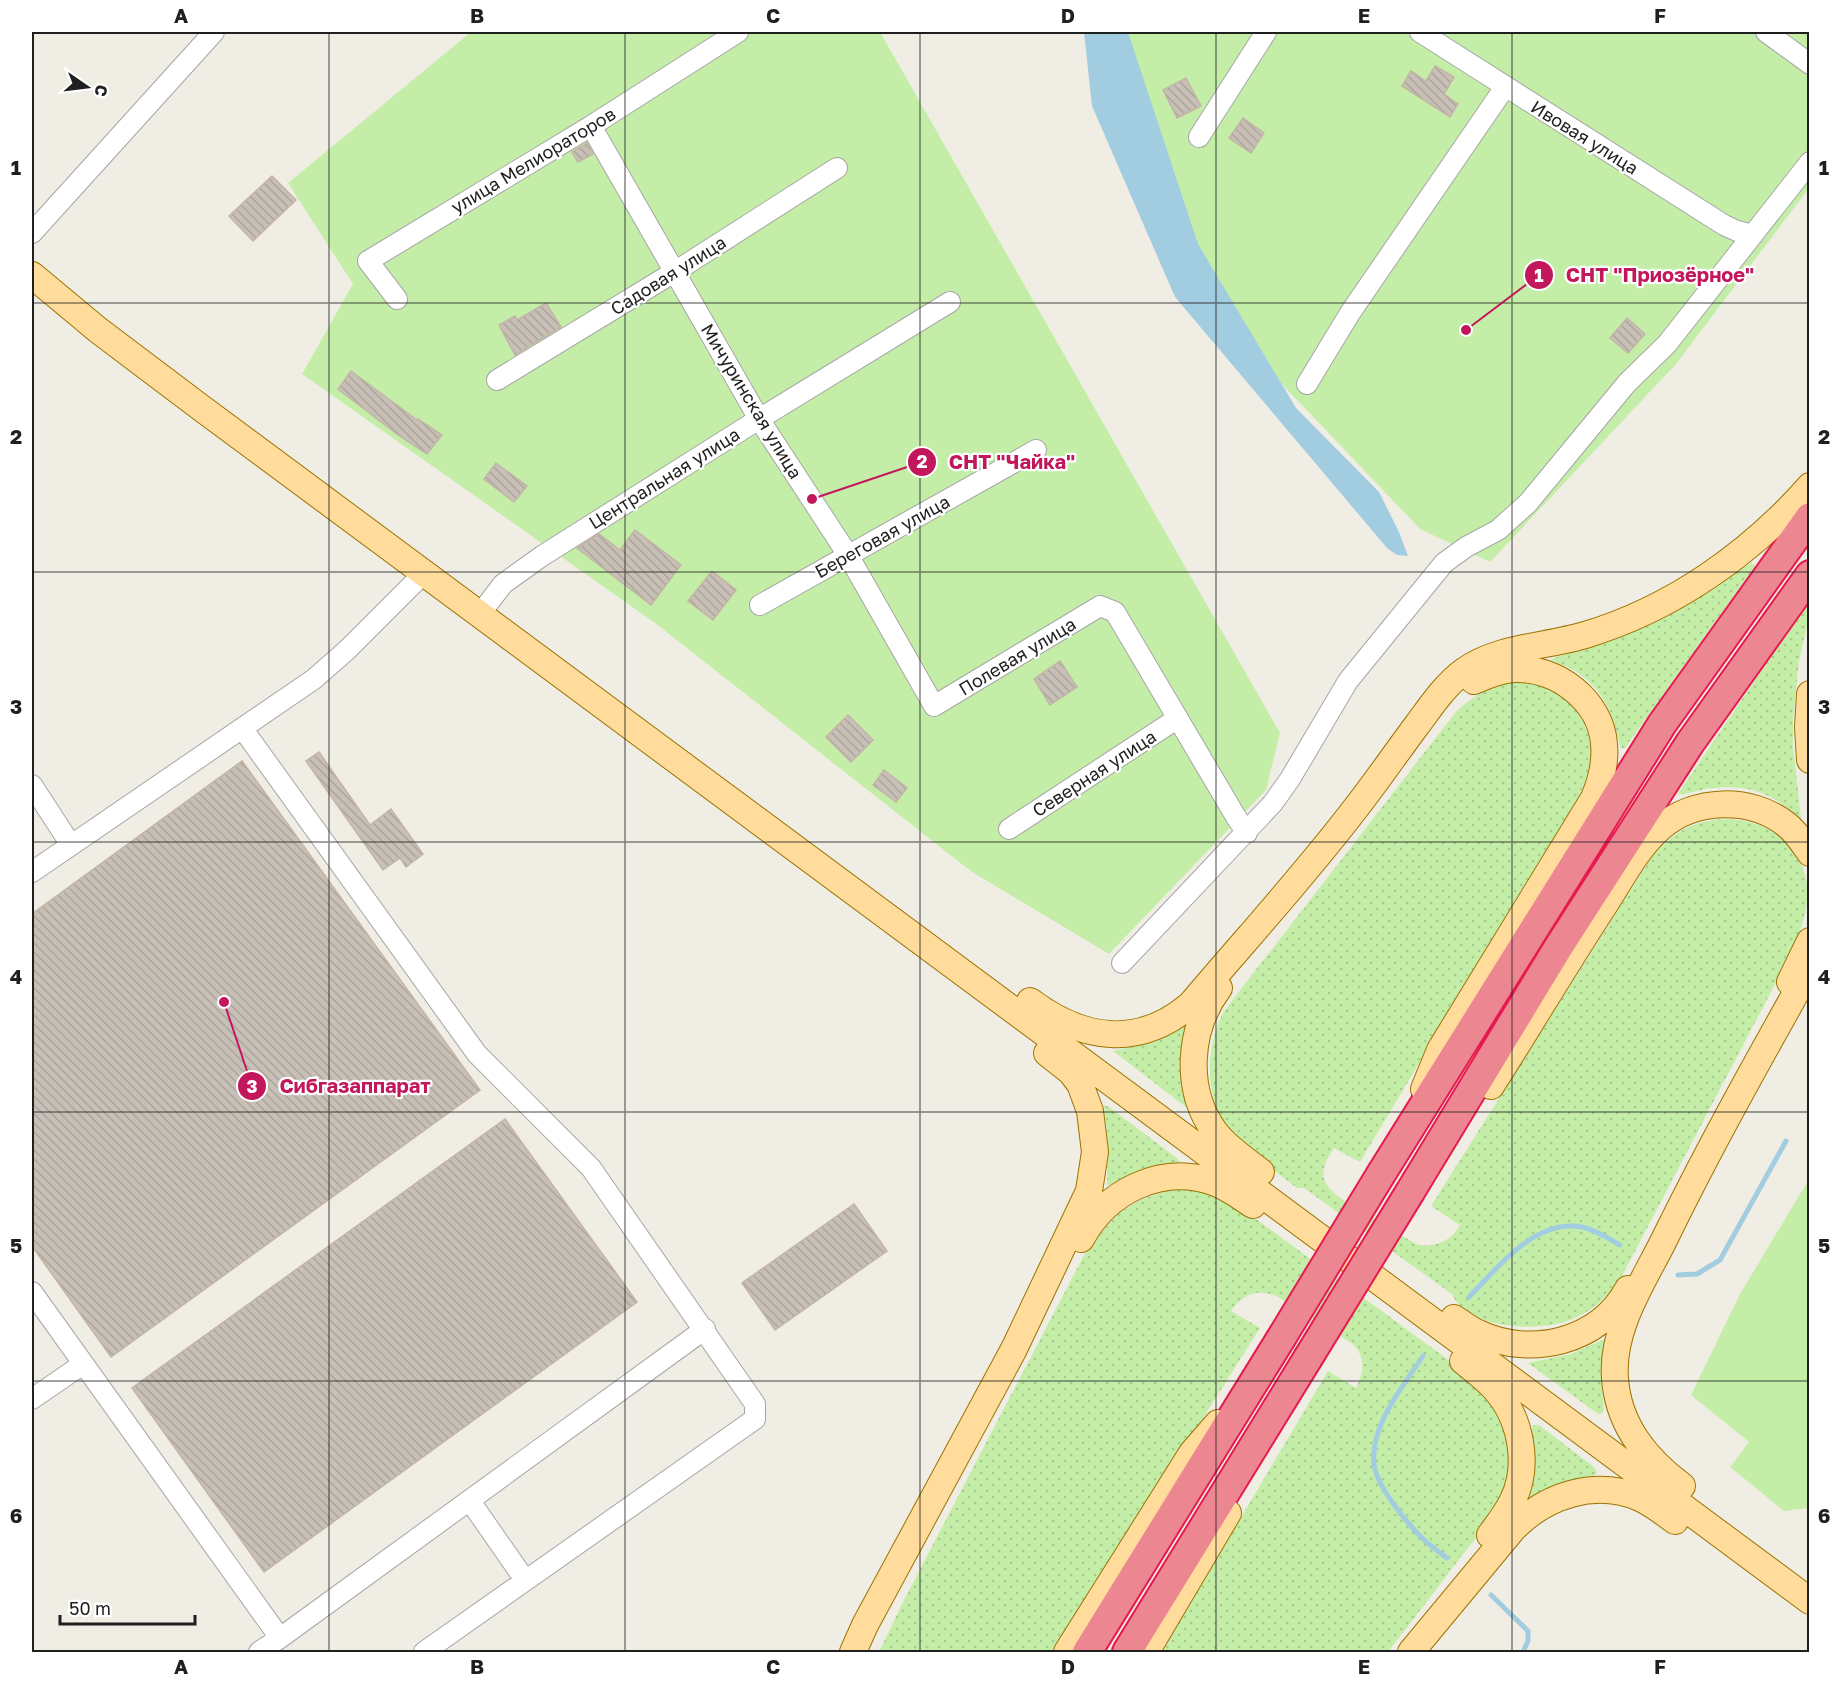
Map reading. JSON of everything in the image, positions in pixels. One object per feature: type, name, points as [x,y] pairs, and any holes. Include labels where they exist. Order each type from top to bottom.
[{"type":"highway","points":[[1087,1653],[1406,1133],[1662,724],[1809,517]]},
{"type":"highway","points":[[1127,1653],[1435,1153],[1558,948],[1690,743],[1809,575]]},
{"type":"main road","points":[[32,275],[117,344],[1809,1601]]},
{"type":"main road","points":[[618,716],[710,764],[1052,1017],[1093,1032],[1107,1034],[1134,1032],[1161,1024],[1191,1004],[1298,880],[1354,810],[1437,698],[1463,672],[1490,657],[1562,641],[1605,628],[1673,597],[1712,573],[1760,537],[1809,486]]},
{"type":"main road","points":[[1354,810],[1399,762],[1453,698],[1463,688],[1485,676],[1515,669],[1534,670],[1549,675],[1576,691],[1586,701],[1600,727],[1604,743],[1604,768],[1594,798],[1440,1050],[1406,1133]]},
{"type":"main road","points":[[1809,694],[1809,760]]},
{"type":"main road","points":[[618,716],[698,794],[1058,1060],[1080,1084],[1090,1111],[1095,1152],[1089,1191],[1014,1349],[865,1625],[853,1653]]},
{"type":"main road","points":[[1435,1153],[1491,1085],[1638,854],[1661,827],[1674,817],[1689,810],[1724,804],[1743,806],[1759,809],[1788,826],[1809,853]]},
{"type":"main road","points":[[1298,880],[1264,930],[1214,995],[1198,1030],[1194,1052],[1194,1076],[1200,1104],[1215,1132],[1231,1148],[1280,1187],[1317,1234]]},
{"type":"main road","points":[[1745,1083],[1770,1022],[1809,941]]},
{"type":"main road","points":[[1809,968],[1694,1179],[1621,1331],[1617,1344],[1614,1376],[1622,1416],[1641,1448],[1674,1480],[1809,1582]]},
{"type":"main road","points":[[1014,1349],[1044,1305],[1095,1217],[1114,1198],[1138,1185],[1170,1177],[1194,1178],[1214,1183],[1231,1191],[1262,1212],[1317,1234]]},
{"type":"main road","points":[[1392,1289],[1438,1307],[1476,1332],[1506,1342],[1549,1343],[1578,1335],[1604,1319],[1619,1304],[1657,1235],[1694,1179]]},
{"type":"main road","points":[[1392,1289],[1423,1330],[1465,1362],[1495,1389],[1511,1415],[1519,1438],[1522,1457],[1519,1483],[1514,1498],[1460,1577],[1433,1624]]},
{"type":"main road","points":[[1067,1653],[1192,1453],[1254,1382]]},
{"type":"main road","points":[[1146,1653],[1246,1483],[1282,1399]]},
{"type":"main road","points":[[865,1653],[926,1528],[945,1480]]},
{"type":"main road","points":[[1411,1653],[1513,1529],[1532,1512],[1568,1494],[1600,1490],[1629,1494],[1656,1507],[1809,1620]]},
{"type":"street","points":[[32,233],[214,32]]},
{"type":"street","name":"улица Мелиораторов","points":[[397,299],[368,261],[591,126],[738,32]]},
{"type":"street","points":[[1198,137],[1266,32]]},
{"type":"street","name":"Ивовая улица","points":[[1420,32],[1724,225],[1754,235]]},
{"type":"street","points":[[1766,32],[1809,64]]},
{"type":"street","points":[[1306,384],[1350,314],[1505,87]]},
{"type":"street","name":"Мичуринская улица","points":[[591,126],[759,418],[848,555],[934,706]]},
{"type":"street","points":[[1122,963],[1273,803],[1290,779],[1348,681],[1444,563],[1466,547],[1498,530],[1528,503],[1627,383],[1667,344],[1809,162]]},
{"type":"street","name":"Садовая улица","points":[[497,380],[676,272],[837,168]]},
{"type":"street","name":"Центральная улица","points":[[480,614],[503,584],[551,549],[759,418],[950,302]]},
{"type":"street","name":"Береговая улица","points":[[760,605],[1036,450]]},
{"type":"street","points":[[32,872],[314,679],[347,650],[425,572]]},
{"type":"street","name":"Полевая улица","points":[[934,706],[1100,606],[1115,612],[1178,718]]},
{"type":"street","points":[[1178,718],[1247,833]]},
{"type":"street","name":"Северная улица","points":[[1009,829],[1178,718]]},
{"type":"street","points":[[242,728],[477,1054],[591,1168],[755,1404],[755,1419],[424,1653]]},
{"type":"street","points":[[32,785],[71,844]]},
{"type":"street","points":[[32,1293],[280,1638]]},
{"type":"street","points":[[259,1653],[705,1329]]},
{"type":"street","points":[[32,1399],[83,1364]]},
{"type":"street","points":[[470,1501],[525,1580]]},
{"type":"green space","points":[[471,32],[880,32],[1280,733],[1266,790],[1109,954],[972,872],[655,623],[302,374],[353,284],[288,183]]},
{"type":"green space","points":[[1105,32],[1809,32],[1809,188],[1676,364],[1490,562],[1420,529],[1198,296]]},
{"type":"green space","points":[[1751,563],[1755,565],[1752,570],[1625,748],[1621,749],[1607,705],[1594,687],[1575,671],[1550,659],[1623,635],[1685,605]]},
{"type":"green space","points":[[1809,601],[1809,617],[1799,661],[1793,719],[1793,746],[1801,818],[1768,796],[1746,789],[1720,787],[1677,795]]},
{"type":"green space","points":[[1521,681],[1550,690],[1562,698],[1582,719],[1591,747],[1586,779],[1580,794],[1360,1162],[1334,1148],[1329,1156],[1324,1169],[1325,1181],[1340,1198],[1416,1244],[1435,1244],[1447,1239],[1457,1231],[1460,1225],[1431,1206],[1653,855],[1682,831],[1693,825],[1727,819],[1744,821],[1775,833],[1788,844],[1798,858],[1807,884],[1807,904],[1793,950],[1623,1274],[1606,1296],[1576,1318],[1554,1324],[1521,1327],[1487,1321],[1472,1315],[1460,1306],[1452,1294],[1304,1188],[1297,1188],[1250,1151],[1225,1124],[1217,1109],[1212,1093],[1210,1059],[1217,1026],[1224,1011],[1455,713],[1485,691]]},
{"type":"green space","points":[[1187,1025],[1189,1107],[1113,1051],[1158,1041]]},
{"type":"green space","points":[[1104,1105],[1179,1162],[1146,1168],[1107,1186],[1108,1141]]},
{"type":"green space","points":[[1809,1179],[1809,1508],[1784,1511],[1730,1467],[1749,1442],[1691,1395],[1740,1294]]},
{"type":"green space","points":[[1185,1188],[1212,1193],[1237,1205],[1458,1367],[1473,1381],[1497,1413],[1510,1449],[1511,1468],[1508,1487],[1495,1514],[1388,1652],[1161,1652],[1328,1371],[1356,1388],[1361,1376],[1362,1360],[1353,1344],[1278,1297],[1264,1293],[1252,1294],[1241,1300],[1231,1311],[1260,1328],[1055,1652],[879,1652],[1082,1259],[1102,1231],[1124,1210],[1150,1196]]},
{"type":"green space","points":[[1602,1340],[1605,1341],[1601,1377],[1604,1410],[1602,1413],[1598,1414],[1528,1363],[1571,1354]]},
{"type":"green space","points":[[1533,1425],[1539,1425],[1594,1467],[1597,1472],[1595,1475],[1551,1486],[1529,1500],[1527,1498],[1534,1466]]},
{"type":"water","points":[[1084,32],[1128,32],[1198,244],[1296,408],[1379,492],[1408,556],[1397,555],[1387,548],[1175,297],[1092,106]]},
{"type":"building","points":[[1435,66],[1454,77],[1444,94],[1458,104],[1450,117],[1402,86],[1411,71],[1426,81]]},
{"type":"building","points":[[1186,78],[1201,106],[1177,118],[1163,90]]},
{"type":"building","points":[[1243,118],[1264,133],[1251,153],[1229,138]]},
{"type":"building","points":[[587,143],[593,154],[578,162],[572,152]]},
{"type":"building","points":[[272,176],[296,200],[253,241],[229,216]]},
{"type":"building","points":[[546,303],[561,327],[515,355],[499,325],[515,316],[517,320]]},
{"type":"building","points":[[1627,318],[1645,334],[1628,353],[1610,338]]},
{"type":"building","points":[[351,371],[417,420],[442,435],[427,454],[338,389]]},
{"type":"building","points":[[496,463],[527,486],[514,502],[484,479]]},
{"type":"building","points":[[635,530],[681,565],[651,605],[577,548],[599,534],[620,550]]},
{"type":"building","points":[[712,571],[736,590],[713,620],[688,601]]},
{"type":"building","points":[[1060,661],[1077,687],[1050,705],[1034,679]]},
{"type":"building","points":[[848,715],[873,740],[851,762],[826,737]]},
{"type":"building","points":[[319,752],[370,825],[391,809],[423,854],[406,867],[400,858],[383,870],[306,761]]},
{"type":"building","points":[[242,761],[480,1090],[111,1357],[32,1246],[32,914]]},
{"type":"building","points":[[884,770],[907,788],[896,802],[873,785]]},
{"type":"building","points":[[505,1119],[637,1302],[264,1572],[132,1388]]},
{"type":"building","points":[[854,1204],[887,1251],[775,1330],[742,1283]]},
{"type":"waterway","points":[[1678,1275],[1697,1274],[1720,1260],[1786,1141]]},
{"type":"waterway","points":[[1469,1297],[1519,1247],[1549,1230],[1565,1226],[1582,1227],[1597,1232],[1620,1245]]},
{"type":"waterway","points":[[1423,1356],[1382,1421],[1374,1449],[1374,1464],[1380,1482],[1398,1511],[1421,1537],[1447,1558]]},
{"type":"waterway","points":[[1491,1595],[1528,1631],[1528,1641],[1523,1652]]},
{"type":"place","name":"СНТ \"Приозёрное\"","points":[[1466,330]]},
{"type":"place","name":"СНТ \"Чайка\"","points":[[812,499]]},
{"type":"place","name":"Сибгазаппарат","points":[[224,1002]]}]
